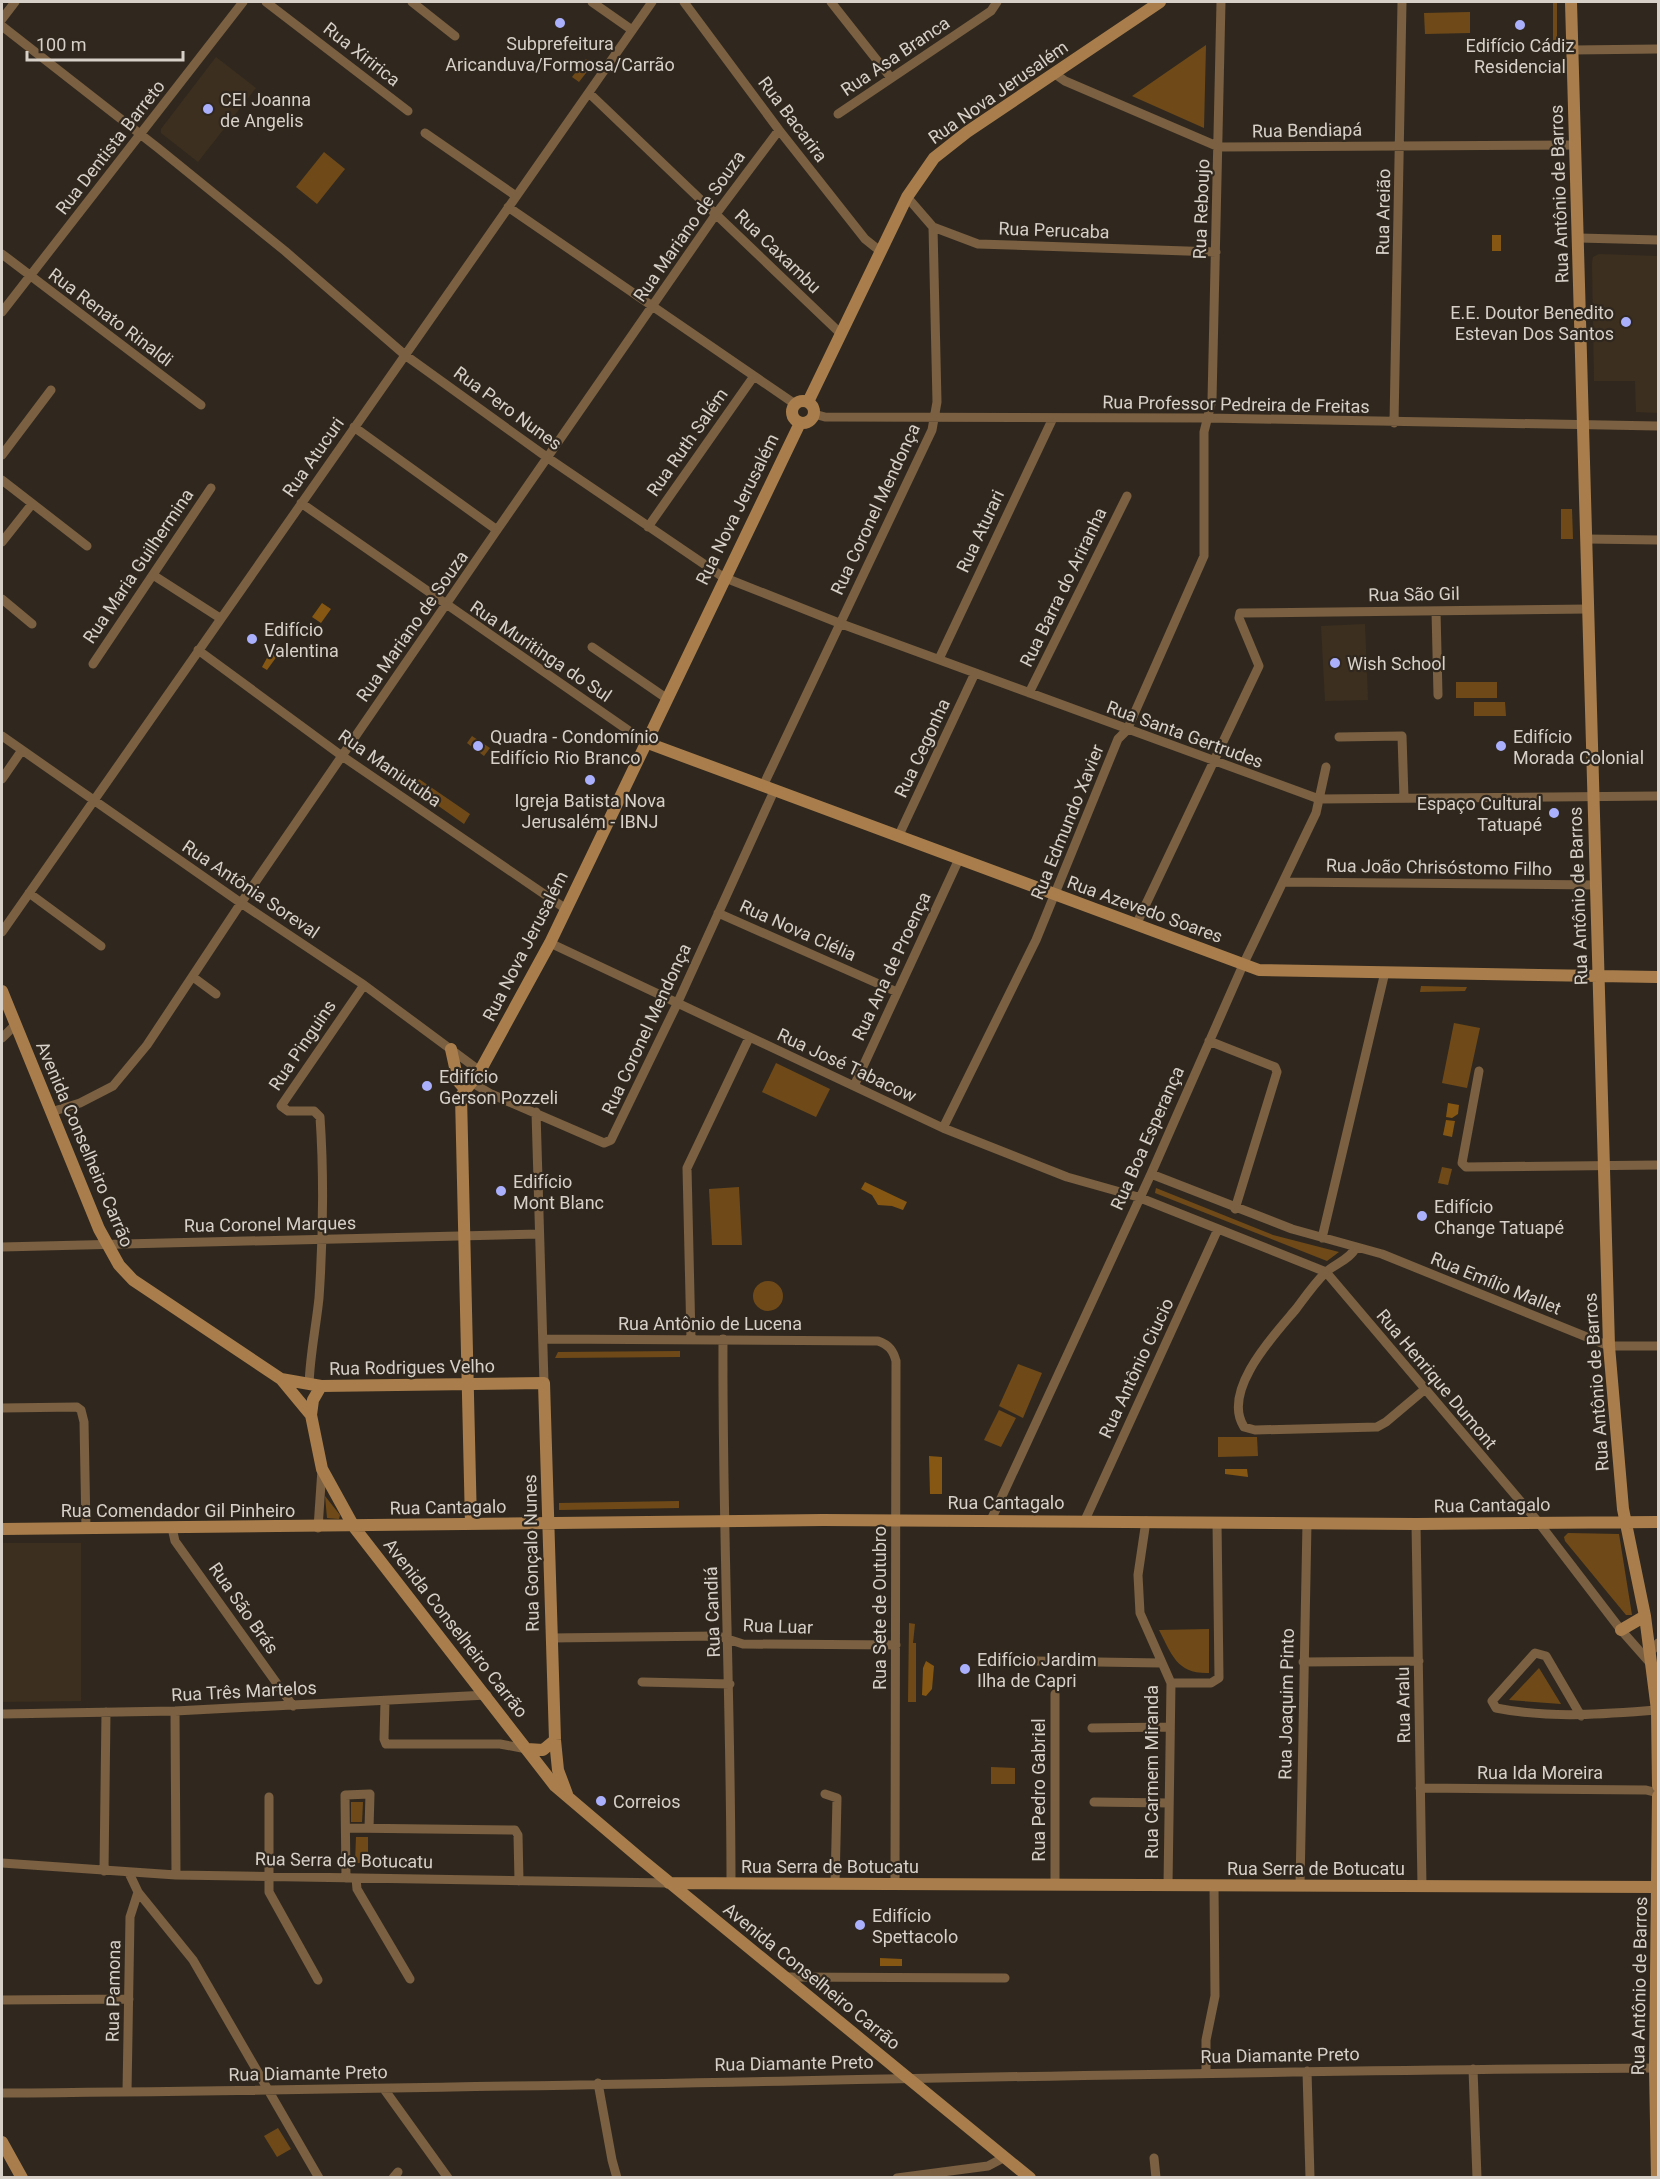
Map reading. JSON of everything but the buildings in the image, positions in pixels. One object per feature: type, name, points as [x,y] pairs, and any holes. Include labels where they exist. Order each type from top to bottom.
[{"type":"street","points":[[2,19],[15,2]]},
{"type":"street","name":"Rua Dentista Barreto","points":[[2,312],[243,2]]},
{"type":"street","name":"Rua Xiririca","points":[[266,2],[408,111]]},
{"type":"street","points":[[412,2],[455,36]]},
{"type":"street","points":[[592,2],[632,30]]},
{"type":"street","name":"Rua Atucuri","points":[[2,932],[652,2]]},
{"type":"street","name":"Rua Bacarira","points":[[684,2],[865,239],[880,251]]},
{"type":"street","points":[[831,2],[891,78]]},
{"type":"street","name":"Rua Asa Branca","points":[[838,114],[991,11],[997,2]]},
{"type":"street","name":"Rua Nova Jerusalém","points":[[811,408],[840,333],[880,251],[907,197],[934,158],[951,143],[1160,2]]},
{"type":"street","name":"Rua Reboujo","points":[[1208,418],[1212,400],[1221,2]]},
{"type":"street","name":"Rua Areião","points":[[1394,423],[1402,2]]},
{"type":"street","name":"Rua Antônio de Barros","points":[[1571,2],[1609,1346],[1623,1509],[1628,1522],[1653,1653],[1658,1710],[1659,1786]]},
{"type":"street","name":"Rua Pero Nunes","points":[[2,26],[141,134],[285,251],[405,355],[548,458],[723,577]]},
{"type":"street","points":[[1573,50],[1659,49]]},
{"type":"street","name":"Rua Bendiapá","points":[[1055,74],[1065,81],[1219,147],[1576,145]]},
{"type":"street","name":"Rua Caxambu","points":[[589,93],[840,333]]},
{"type":"street","name":"Rua Mariano de Souza","points":[[51,1112],[80,1103],[113,1086],[147,1045],[241,903],[497,530],[716,214],[780,130]]},
{"type":"street","points":[[425,133],[516,196]]},
{"type":"street","name":"Rua Perucaba","points":[[907,197],[933,227],[978,244],[1216,252]]},
{"type":"street","points":[[508,207],[795,404]]},
{"type":"street","name":"Rua Coronel Mendonça","points":[[468,1085],[608,1143],[677,1004],[718,914],[768,788],[838,623],[929,438],[937,402],[933,227]]},
{"type":"street","points":[[1579,238],[1659,240]]},
{"type":"street","name":"Rua Renato Rinaldi","points":[[2,254],[201,405]]},
{"type":"street","name":"Rua Ruth Salém","points":[[648,527],[754,376]]},
{"type":"street","points":[[2,455],[51,390]]},
{"type":"street","points":[[803,401],[811,408],[808,421],[800,423],[792,415],[795,404],[803,401]]},
{"type":"street","name":"Rua Professor Pedreira de Freitas","points":[[811,408],[825,417],[1208,418],[1659,426]]},
{"type":"street","name":"Rua Aturari","points":[[939,659],[1053,418]]},
{"type":"street","name":"Rua Edmundo Xavier","points":[[943,1128],[1056,895],[1118,739],[1127,730],[1204,556],[1204,432],[1208,418]]},
{"type":"street","name":"Rua Nova Jerusalém","points":[[468,1085],[480,1071],[550,943],[723,577],[800,423]]},
{"type":"street","points":[[354,427],[497,530]]},
{"type":"street","points":[[2,480],[87,546]]},
{"type":"street","name":"Rua Maria Guilhermina","points":[[93,664],[210,488]]},
{"type":"street","name":"Rua Barra do Ariranha","points":[[1029,693],[1127,496]]},
{"type":"street","name":"Rua Muritinga do Sul","points":[[301,503],[446,606],[645,742]]},
{"type":"street","points":[[2,542],[32,504]]},
{"type":"street","points":[[1587,539],[1659,540]]},
{"type":"street","points":[[153,575],[220,618]]},
{"type":"street","name":"Rua Santa Gertrudes","points":[[723,577],[838,623],[1319,799],[1659,796]]},
{"type":"street","points":[[2,599],[32,624]]},
{"type":"street","name":"Rua São Gil","points":[[1214,762],[1259,666],[1239,618],[1240,613],[1588,609]]},
{"type":"street","points":[[1436,611],[1438,695]]},
{"type":"street","points":[[592,647],[666,698]]},
{"type":"street","name":"Rua Maniutuba","points":[[198,650],[342,756],[566,909]]},
{"type":"street","name":"Rua Cegonha","points":[[898,837],[975,673]]},
{"type":"street","name":"Rua Antônia Soreval","points":[[2,736],[241,903],[364,985],[480,1071]]},
{"type":"street","points":[[1339,737],[1402,736],[1404,798]]},
{"type":"street","name":"Rua Azevedo Soares","points":[[645,742],[1259,970],[1659,977]]},
{"type":"street","points":[[2,779],[22,750]]},
{"type":"street","points":[[1136,925],[1214,762]]},
{"type":"street","name":"Rua Boa Esperança","points":[[991,1520],[1150,1174],[1243,964],[1316,813],[1326,767]]},
{"type":"street","name":"Rua Ana de Proença","points":[[854,1086],[959,859]]},
{"type":"street","name":"Rua João Chrisóstomo Filho","points":[[1283,882],[1595,885]]},
{"type":"street","points":[[29,893],[101,946]]},
{"type":"street","name":"Rua Nova Clélia","points":[[718,914],[897,992]]},
{"type":"street","name":"Rua José Tabacow","points":[[550,943],[943,1128],[1067,1177],[1138,1197]]},
{"type":"street","points":[[1150,1174],[1235,1209],[1322,1238],[1385,972]]},
{"type":"street","points":[[193,977],[216,994]]},
{"type":"street","name":"Rua Pinguins","points":[[321,1240],[320,1117],[314,1111],[288,1111],[281,1106],[364,985]]},
{"type":"street","name":"Avenida Conselheiro Carrão","points":[[2,991],[106,1245],[119,1265],[133,1280],[281,1379],[311,1415],[322,1468],[318,1528]]},
{"type":"street","points":[[2,1038],[15,1025]]},
{"type":"street","points":[[691,1340],[687,1168],[750,1038]]},
{"type":"street","points":[[1209,1041],[1275,1068],[1277,1072],[1235,1209]]},
{"type":"street","points":[[451,1049],[458,1081],[468,1085],[461,1095],[470,1383],[471,1524]]},
{"type":"street","points":[[1479,1071],[1462,1163],[1472,1167],[1659,1165]]},
{"type":"street","name":"Rua Gonçalo Nunes","points":[[536,1112],[544,1366],[540,1383],[549,1523],[555,1740]]},
{"type":"street","name":"Rua Henrique Dumont","points":[[1138,1197],[1326,1272],[1539,1523],[1621,1629],[1653,1653]]},
{"type":"street","name":"Rua Antônio Ciucio","points":[[1084,1520],[1218,1229]]},
{"type":"street","name":"Rua Coronel Marques","points":[[2,1247],[540,1234]]},
{"type":"street","name":"Rua Emílio Mallet","points":[[1322,1238],[1382,1254],[1609,1346],[1659,1346]]},
{"type":"street","points":[[311,1415],[315,1386],[310,1353],[319,1299],[321,1240]]},
{"type":"street","points":[[1356,1247],[1354,1252],[1326,1272],[1253,1365],[1238,1406],[1238,1418],[1244,1427],[1255,1430],[1377,1426],[1386,1422],[1424,1390]]},
{"type":"street","name":"Rua Antônio de Lucena","points":[[543,1339],[878,1341]]},
{"type":"street","name":"Rua Candiá","points":[[723,1340],[722,1483],[730,1684],[730,1884]]},
{"type":"street","name":"Rua Sete de Outubro","points":[[878,1341],[887,1344],[896,1361],[895,1884]]},
{"type":"street","name":"Rua Rodrigues Velho","points":[[281,1379],[315,1386],[540,1383]]},
{"type":"street","points":[[2,1408],[76,1407],[81,1410],[84,1422],[86,1528]]},
{"type":"street","name":"Avenida Conselheiro Carrão","points":[[322,1468],[354,1527],[487,1695],[540,1768],[571,1802],[1030,2178]]},
{"type":"street","name":"Rua Cantagalo","points":[[354,1527],[896,1520],[1416,1524],[1659,1522]]},
{"type":"street","name":"Rua Carmem Miranda","points":[[1146,1521],[1137,1597],[1140,1613],[1171,1683],[1168,1885]]},
{"type":"street","points":[[1171,1683],[1211,1683],[1219,1678],[1217,1522]]},
{"type":"street","name":"Rua Joaquim Pinto","points":[[1300,1886],[1307,1523]]},
{"type":"street","name":"Rua Aralu","points":[[1416,1524],[1422,1886]]},
{"type":"street","name":"Rua Comendador Gil Pinheiro","points":[[2,1529],[354,1527]]},
{"type":"street","name":"Rua São Brás","points":[[172,1528],[175,1541],[292,1706]]},
{"type":"street","points":[[1621,1629],[1645,1616]]},
{"type":"street","name":"Rua Luar","points":[[551,1638],[718,1636],[743,1644],[896,1645]]},
{"type":"street","points":[[1581,1716],[1546,1656],[1539,1652],[1535,1653],[1492,1701],[1493,1706],[1508,1710],[1581,1716],[1658,1710]]},
{"type":"street","points":[[1034,1661],[1161,1663]]},
{"type":"street","points":[[1303,1662],[1419,1661]]},
{"type":"street","points":[[642,1682],[730,1684]]},
{"type":"street","name":"Rua Pedro Gabriel","points":[[1055,1694],[1055,1885]]},
{"type":"street","name":"Rua Três Martelos","points":[[2,1714],[175,1711],[487,1695]]},
{"type":"street","points":[[385,1701],[384,1739],[386,1744],[500,1744],[543,1750],[555,1740]]},
{"type":"street","points":[[175,1711],[176,1875]]},
{"type":"street","points":[[104,1871],[106,1712]]},
{"type":"street","points":[[1092,1728],[1170,1726]]},
{"type":"street","name":"Avenida Conselheiro Carrão","points":[[555,1740],[558,1770],[571,1802]]},
{"type":"street","name":"Rua Ida Moreira","points":[[1420,1788],[1646,1790],[1659,1794]]},
{"type":"street","points":[[346,1878],[345,1795],[370,1794],[369,1828]]},
{"type":"street","points":[[825,1794],[837,1798],[835,1884]]},
{"type":"street","name":"Rua Antônio de Barros","points":[[1657,2178],[1659,1794]]},
{"type":"street","points":[[269,1797],[268,1877],[272,1899],[318,1980]]},
{"type":"street","points":[[1094,1802],[1169,1803]]},
{"type":"street","points":[[346,1828],[515,1830],[518,1835],[519,1881]]},
{"type":"street","name":"Rua Serra de Botucatu","points":[[2,1863],[46,1864],[104,1871],[176,1875],[519,1881],[730,1884],[1658,1887]]},
{"type":"street","points":[[129,1873],[138,1892],[193,1960],[271,2090],[319,2178]]},
{"type":"street","points":[[356,1878],[357,1889],[410,1979]]},
{"type":"street","points":[[1206,2072],[1206,2040],[1215,1996],[1214,1886]]},
{"type":"street","name":"Rua Pamona","points":[[128,2092],[130,1917],[138,1892]]},
{"type":"street","points":[[784,1977],[1005,1978]]},
{"type":"street","points":[[2,2000],[129,1999]]},
{"type":"street","name":"Rua Diamante Preto","points":[[2,2092],[384,2089],[1206,2072],[1657,2068]]},
{"type":"street","points":[[1473,2069],[1477,2178]]},
{"type":"street","points":[[1307,2071],[1310,2178]]},
{"type":"street","points":[[598,2084],[617,2178]]},
{"type":"street","points":[[384,2089],[448,2178]]},
{"type":"street","points":[[2,2142],[29,2178]]},
{"type":"street","points":[[897,2178],[988,2166],[1005,2157]]},
{"type":"street","points":[[1154,2158],[1156,2178]]},
{"type":"street","points":[[15,2160],[22,2178]]},
{"type":"shaded area","points":[[1553,2],[1557,2],[1557,44],[1553,44]]},
{"type":"shaded area","points":[[1470,12],[1470,33],[1425,34],[1424,13]]},
{"type":"shaded area","points":[[1206,45],[1204,128],[1132,96]]},
{"type":"shaded area","name":"CEI Joanna de Angelis","points":[[216,57],[256,88],[198,162],[161,133],[161,129]]},
{"type":"shaded area","points":[[586,59],[593,64],[579,82],[572,77]]},
{"type":"shaded area","points":[[324,152],[345,169],[317,204],[296,187]]},
{"type":"shaded area","points":[[1492,235],[1501,235],[1501,251],[1492,251]]},
{"type":"shaded area","name":"E.E. Doutor Benedito Estevan Dos Santos","points":[[1599,254],[1658,256],[1658,413],[1636,412],[1635,381],[1594,381],[1592,263],[1593,257]]},
{"type":"shaded area","points":[[1561,509],[1572,509],[1573,539],[1561,539]]},
{"type":"shaded area","points":[[322,603],[331,609],[321,623],[312,617]]},
{"type":"shaded area","points":[[1365,624],[1368,700],[1325,701],[1321,626]]},
{"type":"shaded area","points":[[273,647],[280,652],[267,670],[262,667]]},
{"type":"shaded area","points":[[1456,682],[1497,682],[1497,698],[1456,698]]},
{"type":"shaded area","points":[[1474,702],[1505,702],[1506,716],[1474,716]]},
{"type":"shaded area","name":"Quadra - Condomínio Edifício Rio Branco","points":[[472,736],[490,748],[484,756],[467,743]]},
{"type":"shaded area","points":[[419,779],[470,814],[464,824],[413,788]]},
{"type":"shaded area","points":[[1421,986],[1467,987],[1465,991],[1420,992]]},
{"type":"shaded area","points":[[1454,1023],[1480,1028],[1467,1088],[1442,1083]]},
{"type":"shaded area","points":[[776,1063],[830,1089],[816,1117],[762,1092]]},
{"type":"shaded area","points":[[1448,1103],[1459,1105],[1458,1114],[1452,1118],[1446,1117]]},
{"type":"shaded area","points":[[1446,1120],[1455,1121],[1452,1137],[1443,1135]]},
{"type":"shaded area","points":[[1442,1167],[1452,1169],[1448,1185],[1438,1183]]},
{"type":"shaded area","points":[[865,1182],[907,1202],[903,1210],[878,1205],[872,1195],[861,1189]]},
{"type":"shaded area","points":[[739,1187],[742,1245],[712,1245],[709,1189]]},
{"type":"shaded area","points":[[1156,1188],[1273,1235],[1339,1252],[1327,1261],[1155,1193]]},
{"type":"shaded area","points":[[768,1281],[779,1285],[783,1296],[779,1307],[768,1311],[757,1307],[753,1296],[757,1285]]},
{"type":"shaded area","points":[[680,1351],[680,1357],[555,1358],[558,1352]]},
{"type":"shaded area","points":[[1018,1364],[1042,1373],[1023,1418],[999,1406]]},
{"type":"shaded area","points":[[999,1410],[1016,1418],[1001,1447],[984,1440]]},
{"type":"shaded area","points":[[1218,1437],[1257,1437],[1258,1456],[1218,1457]]},
{"type":"shaded area","points":[[929,1456],[942,1457],[942,1494],[930,1494]]},
{"type":"shaded area","points":[[1225,1469],[1247,1469],[1248,1477],[1225,1474]]},
{"type":"shaded area","points":[[325,1496],[340,1515],[339,1519],[327,1518]]},
{"type":"shaded area","points":[[679,1501],[679,1508],[559,1510],[559,1503]]},
{"type":"shaded area","points":[[1568,1533],[1619,1534],[1632,1615],[1626,1615],[1565,1541],[1564,1537]]},
{"type":"shaded area","points":[[2,1543],[81,1543],[81,1701],[2,1702]]},
{"type":"shaded area","points":[[909,1623],[915,1624],[913,1643],[916,1643],[916,1702],[908,1702]]},
{"type":"shaded area","points":[[1209,1629],[1209,1673],[1190,1670],[1177,1661],[1159,1630]]},
{"type":"shaded area","points":[[926,1661],[934,1666],[932,1689],[926,1696],[922,1695],[923,1668]]},
{"type":"shaded area","points":[[1539,1668],[1561,1704],[1509,1700]]},
{"type":"shaded area","points":[[991,1767],[1015,1768],[1015,1784],[991,1784]]},
{"type":"shaded area","points":[[351,1802],[363,1802],[362,1822],[351,1822]]},
{"type":"shaded area","points":[[356,1837],[368,1837],[368,1863],[355,1863]]},
{"type":"shaded area","points":[[880,1958],[902,1959],[902,1966],[880,1966]]},
{"type":"shaded area","points":[[278,2128],[291,2149],[277,2157],[264,2136]]},
{"type":"place","name":"Subprefeitura Aricanduva/Formosa/Carrão","points":[[560,23]]},
{"type":"place","name":"Edifício Cádiz Residencial","points":[[1520,25]]},
{"type":"place","name":"CEI Joanna de Angelis","points":[[208,109]]},
{"type":"place","name":"E.E. Doutor Benedito Estevan Dos Santos","points":[[1626,322]]},
{"type":"place","name":"Edifício Valentina","points":[[252,639]]},
{"type":"place","name":"Wish School","points":[[1335,663]]},
{"type":"place","name":"Quadra - Condomínio Edifício Rio Branco","points":[[478,746]]},
{"type":"place","name":"Edifício Morada Colonial","points":[[1501,746]]},
{"type":"place","name":"Igreja Batista Nova Jerusalém - IBNJ","points":[[590,780]]},
{"type":"place","name":"Espaço Cultural Tatuapé","points":[[1554,813]]},
{"type":"place","name":"Edifício Gerson Pozzeli","points":[[427,1086]]},
{"type":"place","name":"Edifício Mont Blanc","points":[[501,1191]]},
{"type":"place","name":"Edifício Change Tatuapé","points":[[1422,1216]]},
{"type":"place","name":"Edifício Jardim Ilha de Capri","points":[[965,1669]]},
{"type":"place","name":"Correios","points":[[601,1801]]},
{"type":"place","name":"Edifício Spettacolo","points":[[860,1925]]}]
